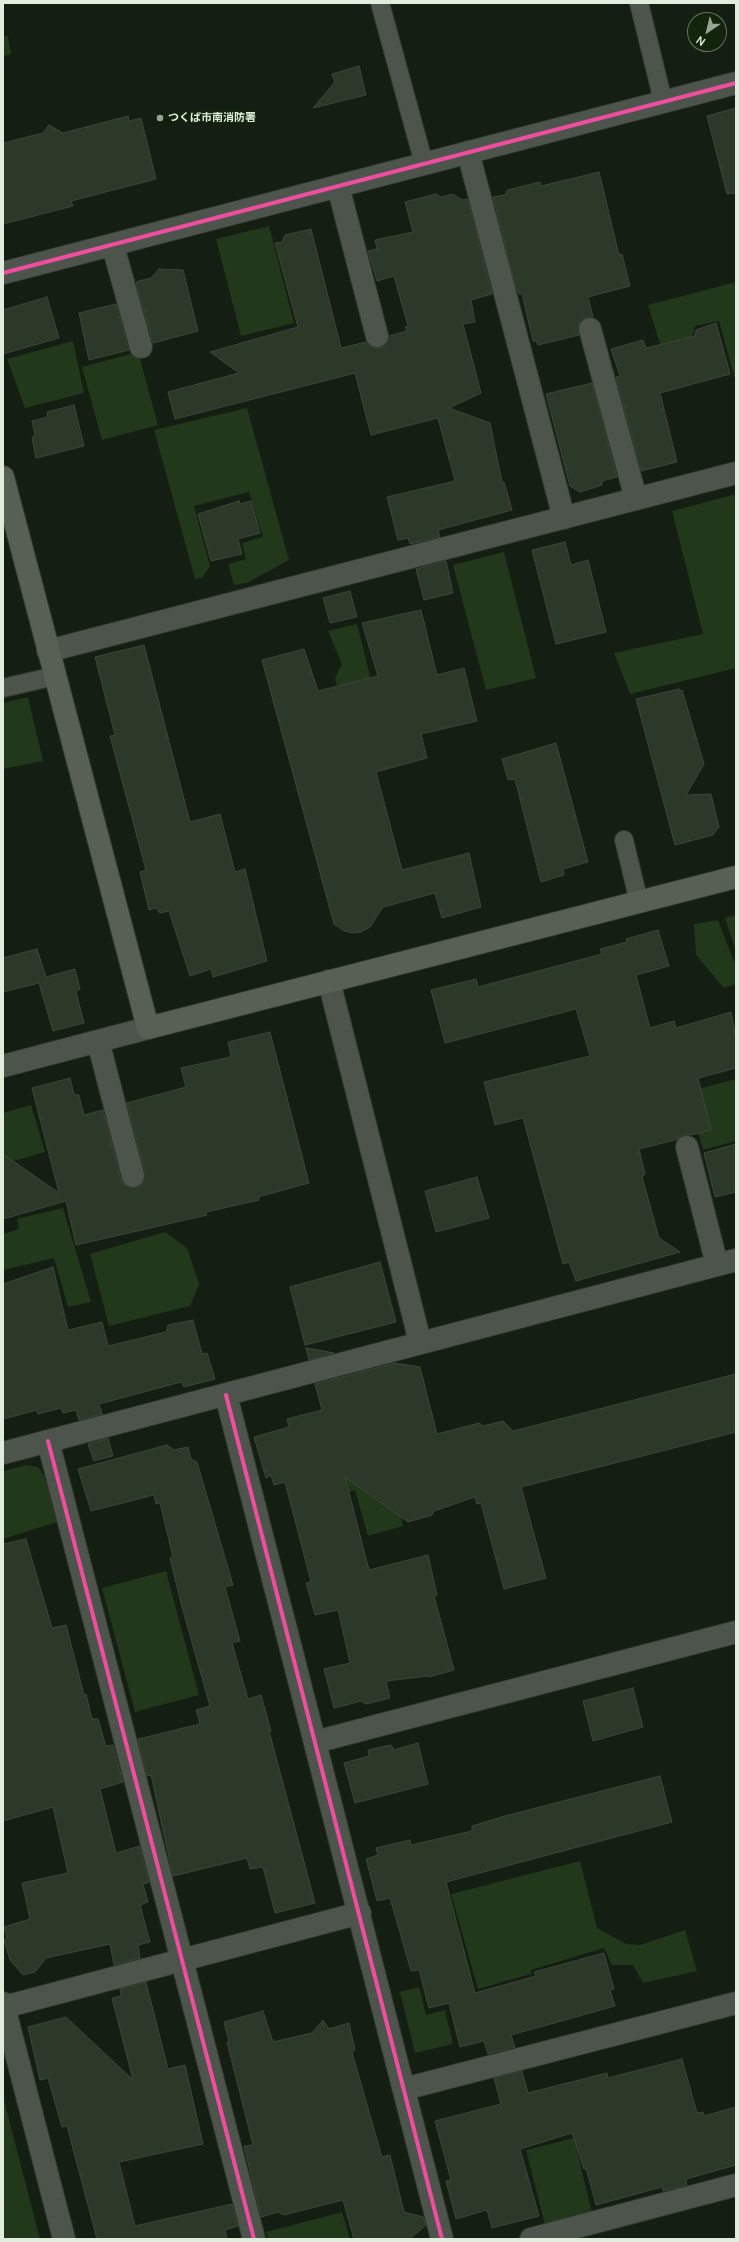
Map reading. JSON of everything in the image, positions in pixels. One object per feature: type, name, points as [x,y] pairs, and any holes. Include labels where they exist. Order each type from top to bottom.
[{"type":"street","points":[[3,273],[113,246],[736,82]]},
{"type":"street","points":[[468,152],[564,518]]},
{"type":"street","points":[[338,186],[377,336]]},
{"type":"street","points":[[113,246],[141,347]]},
{"type":"street","points":[[590,329],[636,499]]},
{"type":"street","points":[[48,651],[736,474]]},
{"type":"street","points":[[3,477],[148,1028]]},
{"type":"street","points":[[3,1066],[736,877]]},
{"type":"street","points":[[329,981],[420,1342]]},
{"type":"street","points":[[98,1041],[133,1176]]},
{"type":"street","points":[[3,1453],[226,1395],[420,1342],[726,1263],[687,1147]]},
{"type":"street","points":[[226,1395],[360,1913],[442,2239]]},
{"type":"street","points":[[48,1441],[254,2239]]},
{"type":"street","points":[[315,1742],[736,1632]]},
{"type":"street","points":[[64,2239],[4,2005],[360,1913]]},
{"type":"street","points":[[404,2089],[736,2003]]},
{"type":"street","points":[[531,2239],[736,2185]]},
{"type":"lane","points":[[380,3],[424,164]]},
{"type":"lane","points":[[638,3],[664,101]]},
{"type":"lane","points":[[3,688],[55,676]]},
{"type":"lane","points":[[624,840],[639,902]]},
{"type":"green space","points":[[8,36],[11,54],[3,56],[3,37]]},
{"type":"green space","points":[[269,226],[294,323],[241,336],[216,239]]},
{"type":"green space","points":[[736,282],[736,383],[719,321],[695,326],[692,337],[660,344],[648,305]]},
{"type":"green space","points":[[73,341],[84,393],[25,408],[7,359]]},
{"type":"green space","points":[[138,352],[158,425],[102,440],[82,367]]},
{"type":"green space","points":[[247,408],[289,560],[247,583],[234,585],[228,564],[246,559],[242,543],[263,537],[249,492],[194,506],[210,566],[202,578],[195,579],[154,430]]},
{"type":"green space","points":[[736,494],[736,668],[630,694],[614,653],[703,634],[672,511]]},
{"type":"green space","points":[[504,552],[536,678],[486,690],[453,565]]},
{"type":"green space","points":[[357,624],[379,712],[346,720],[335,678],[342,664],[328,631]]},
{"type":"green space","points":[[28,697],[43,761],[3,769],[3,703]]},
{"type":"green space","points":[[736,915],[736,951],[725,918]]},
{"type":"green space","points":[[718,920],[736,967],[736,984],[724,988],[696,955],[694,924]]},
{"type":"green space","points":[[736,1079],[736,1141],[703,1150],[687,1092]]},
{"type":"green space","points":[[31,1105],[45,1152],[3,1164],[3,1113]]},
{"type":"green space","points":[[63,1208],[91,1302],[68,1307],[54,1258],[3,1270],[3,1234],[19,1229],[17,1219]]},
{"type":"green space","points":[[165,1232],[187,1248],[199,1284],[190,1306],[109,1326],[90,1254]]},
{"type":"green space","points":[[27,1465],[38,1467],[45,1477],[57,1522],[3,1539],[3,1471]]},
{"type":"green space","points":[[355,1468],[388,1471],[403,1526],[368,1536],[355,1490],[312,1501]]},
{"type":"green space","points":[[166,1571],[199,1695],[135,1712],[102,1588]]},
{"type":"green space","points":[[580,1861],[597,1928],[626,1944],[640,1945],[685,1930],[697,1971],[643,1983],[633,1965],[612,1965],[604,1948],[531,1970],[531,1974],[478,1989],[451,1894]]},
{"type":"green space","points":[[419,1987],[426,2015],[445,2010],[453,2044],[415,2053],[400,1992]]},
{"type":"green space","points":[[3,2096],[40,2239],[3,2239]]},
{"type":"green space","points":[[574,2138],[592,2213],[545,2225],[526,2150]]},
{"type":"green space","points":[[342,2212],[350,2239],[268,2239],[266,2232]]},
{"type":"building","points":[[359,66],[366,95],[313,108],[335,82],[332,74]]},
{"type":"building","points":[[736,108],[736,193],[727,194],[707,116]]},
{"type":"building","points":[[128,116],[129,121],[141,118],[156,179],[71,201],[73,206],[3,224],[3,143],[43,133],[49,125],[63,133]]},
{"type":"building","points":[[599,172],[619,255],[622,254],[630,286],[588,297],[593,317],[586,317],[581,320],[578,326],[579,335],[538,345],[536,341],[533,341],[522,294],[519,294],[516,288],[493,197],[505,195],[508,190],[540,182],[541,186]]},
{"type":"building","points":[[436,194],[441,197],[453,194],[462,200],[468,199],[492,294],[471,300],[475,322],[463,324],[481,393],[449,408],[490,423],[502,482],[504,482],[512,510],[438,530],[440,537],[410,544],[408,538],[398,540],[387,497],[455,481],[438,418],[371,435],[355,373],[175,419],[168,392],[239,373],[210,352],[298,327],[275,243],[282,242],[285,235],[311,229],[341,348],[366,342],[373,348],[380,348],[386,345],[389,336],[407,331],[405,327],[408,326],[394,276],[377,281],[368,251],[377,249],[375,240],[413,232],[405,202]]},
{"type":"building","points":[[159,269],[183,270],[198,331],[153,343],[136,282],[151,278]]},
{"type":"building","points":[[47,297],[59,338],[3,354],[3,310]]},
{"type":"building","points":[[116,304],[129,350],[89,360],[79,313]]},
{"type":"building","points":[[716,323],[730,374],[660,393],[677,462],[641,471],[616,377],[620,376],[611,349],[643,340],[646,348],[695,336],[696,330]]},
{"type":"building","points":[[592,383],[617,477],[602,481],[602,485],[580,492],[570,486],[546,394]]},
{"type":"building","points":[[74,405],[84,446],[36,458],[32,438],[35,435],[32,421],[48,417],[47,412]]},
{"type":"building","points":[[239,501],[240,504],[251,501],[260,533],[238,539],[242,554],[211,561],[198,514]]},
{"type":"building","points":[[565,542],[571,565],[588,560],[606,632],[556,644],[532,550]]},
{"type":"building","points":[[446,561],[453,593],[424,600],[416,569]]},
{"type":"building","points":[[350,591],[357,617],[330,623],[323,598]]},
{"type":"building","points":[[421,610],[437,675],[464,668],[477,721],[421,734],[427,758],[376,772],[402,870],[469,853],[481,907],[442,918],[435,893],[383,907],[370,927],[361,932],[353,933],[344,931],[334,924],[262,660],[304,649],[318,691],[378,676],[362,623]]},
{"type":"building","points":[[144,645],[190,822],[220,814],[235,872],[245,869],[267,961],[213,977],[211,969],[190,976],[169,911],[160,913],[156,908],[149,910],[140,872],[146,870],[110,736],[115,735],[95,657]]},
{"type":"building","points":[[679,689],[679,691],[682,690],[704,764],[686,795],[711,794],[719,827],[713,835],[675,845],[636,699]]},
{"type":"building","points":[[556,743],[588,862],[563,869],[564,875],[541,882],[515,779],[508,780],[502,759]]},
{"type":"building","points":[[658,930],[669,966],[636,975],[650,1028],[674,1021],[676,1028],[731,1012],[736,1038],[736,1068],[698,1078],[711,1130],[691,1135],[684,1135],[678,1139],[639,1149],[645,1174],[642,1177],[659,1238],[680,1252],[576,1281],[569,1262],[563,1264],[523,1118],[495,1125],[484,1082],[590,1056],[576,1009],[445,1043],[431,990],[476,979],[478,987],[602,954],[600,949],[627,942],[626,939]]},
{"type":"building","points":[[37,949],[46,977],[75,969],[80,989],[76,992],[84,1023],[53,1031],[39,983],[3,992],[3,958]]},
{"type":"building","points":[[270,1032],[309,1183],[258,1197],[259,1200],[206,1212],[207,1215],[76,1245],[66,1201],[3,1219],[3,1154],[59,1193],[32,1088],[70,1078],[74,1094],[79,1095],[84,1115],[103,1110],[121,1180],[124,1185],[136,1188],[142,1185],[145,1173],[127,1103],[186,1087],[181,1068],[231,1057],[228,1042]]},
{"type":"building","points":[[736,1144],[736,1192],[715,1197],[704,1153]]},
{"type":"building","points":[[477,1177],[489,1218],[436,1232],[425,1191]]},
{"type":"building","points":[[380,1262],[396,1322],[305,1345],[290,1287]]},
{"type":"building","points":[[53,1267],[68,1330],[102,1322],[108,1346],[166,1332],[168,1325],[193,1320],[202,1354],[207,1353],[215,1379],[184,1387],[181,1382],[99,1404],[102,1414],[79,1420],[76,1410],[63,1413],[61,1408],[38,1414],[37,1410],[3,1419],[3,1284]]},
{"type":"building","points":[[306,1348],[334,1353],[309,1360]]},
{"type":"building","points":[[395,1363],[420,1367],[437,1434],[479,1423],[483,1426],[503,1421],[513,1431],[736,1374],[736,1432],[521,1487],[546,1578],[504,1589],[481,1503],[477,1504],[475,1497],[434,1511],[432,1515],[408,1522],[345,1477],[369,1570],[428,1555],[437,1595],[434,1596],[454,1670],[429,1677],[386,1681],[390,1698],[366,1704],[361,1701],[334,1708],[324,1669],[350,1663],[338,1610],[315,1615],[306,1583],[311,1582],[285,1482],[274,1485],[271,1475],[266,1478],[254,1437],[289,1427],[287,1419],[322,1410],[315,1384]]},
{"type":"building","points":[[108,1438],[113,1456],[94,1461],[88,1444]]},
{"type":"building","points":[[167,1445],[174,1450],[188,1447],[191,1459],[197,1462],[233,1585],[225,1587],[240,1641],[232,1643],[248,1699],[261,1695],[271,1731],[269,1731],[315,1903],[275,1913],[263,1867],[250,1869],[247,1858],[173,1876],[151,1775],[147,1776],[138,1739],[200,1724],[196,1710],[210,1706],[182,1607],[170,1558],[173,1557],[160,1503],[156,1504],[154,1495],[91,1511],[78,1469]]},
{"type":"building","points":[[26,1539],[52,1628],[66,1625],[84,1695],[86,1694],[92,1719],[98,1719],[106,1746],[113,1745],[123,1782],[100,1789],[116,1853],[140,1846],[149,1882],[143,1884],[148,1902],[140,1905],[150,1942],[138,1945],[140,1958],[114,1965],[110,1944],[46,1958],[35,1972],[23,1975],[10,1960],[4,1940],[7,1938],[4,1927],[30,1919],[22,1883],[68,1873],[53,1807],[3,1821],[3,1544]]},
{"type":"building","points":[[633,1688],[643,1727],[593,1741],[583,1701]]},
{"type":"building","points":[[418,1743],[428,1784],[355,1803],[344,1763],[369,1756],[368,1750],[391,1745],[394,1750]]},
{"type":"building","points":[[660,1776],[672,1822],[446,1882],[475,1993],[536,1976],[534,1972],[604,1953],[614,1989],[610,1990],[615,2006],[511,2035],[515,2047],[488,2054],[484,2041],[460,2047],[449,2003],[429,2008],[419,1970],[411,1971],[390,1898],[377,1901],[366,1859],[378,1855],[376,1848],[410,1840],[411,1845],[472,1831],[472,1826],[505,1816]]},
{"type":"building","points":[[146,1982],[168,2069],[185,2065],[203,2144],[119,2162],[135,2226],[232,2204],[238,2226],[225,2230],[227,2239],[97,2239],[67,2126],[62,2127],[48,2078],[40,2080],[28,2027],[66,2017],[133,2080],[112,1998],[121,1996],[120,1989]]},
{"type":"building","points":[[263,2011],[273,2042],[312,2033],[323,2020],[329,2029],[349,2023],[355,2050],[352,2052],[382,2157],[390,2155],[404,2212],[423,2217],[426,2225],[410,2239],[354,2239],[343,2200],[284,2215],[278,2212],[261,2217],[244,2146],[253,2145],[227,2042],[229,2042],[224,2022]]},
{"type":"building","points":[[682,2059],[697,2113],[703,2112],[704,2116],[736,2107],[736,2165],[686,2179],[687,2185],[663,2191],[662,2187],[596,2205],[586,2168],[584,2169],[572,2133],[520,2149],[539,2216],[492,2228],[487,2210],[456,2219],[446,2181],[451,2180],[435,2121],[501,2104],[494,2078],[522,2071],[528,2093],[607,2073],[608,2078]]},
{"type":"cycle path","points":[[3,273],[736,83]]},
{"type":"cycle path","points":[[226,1395],[442,2239]]},
{"type":"cycle path","points":[[48,1441],[254,2239]]},
{"type":"place","name":"つくば市南消防署","points":[[160,118]]}]
